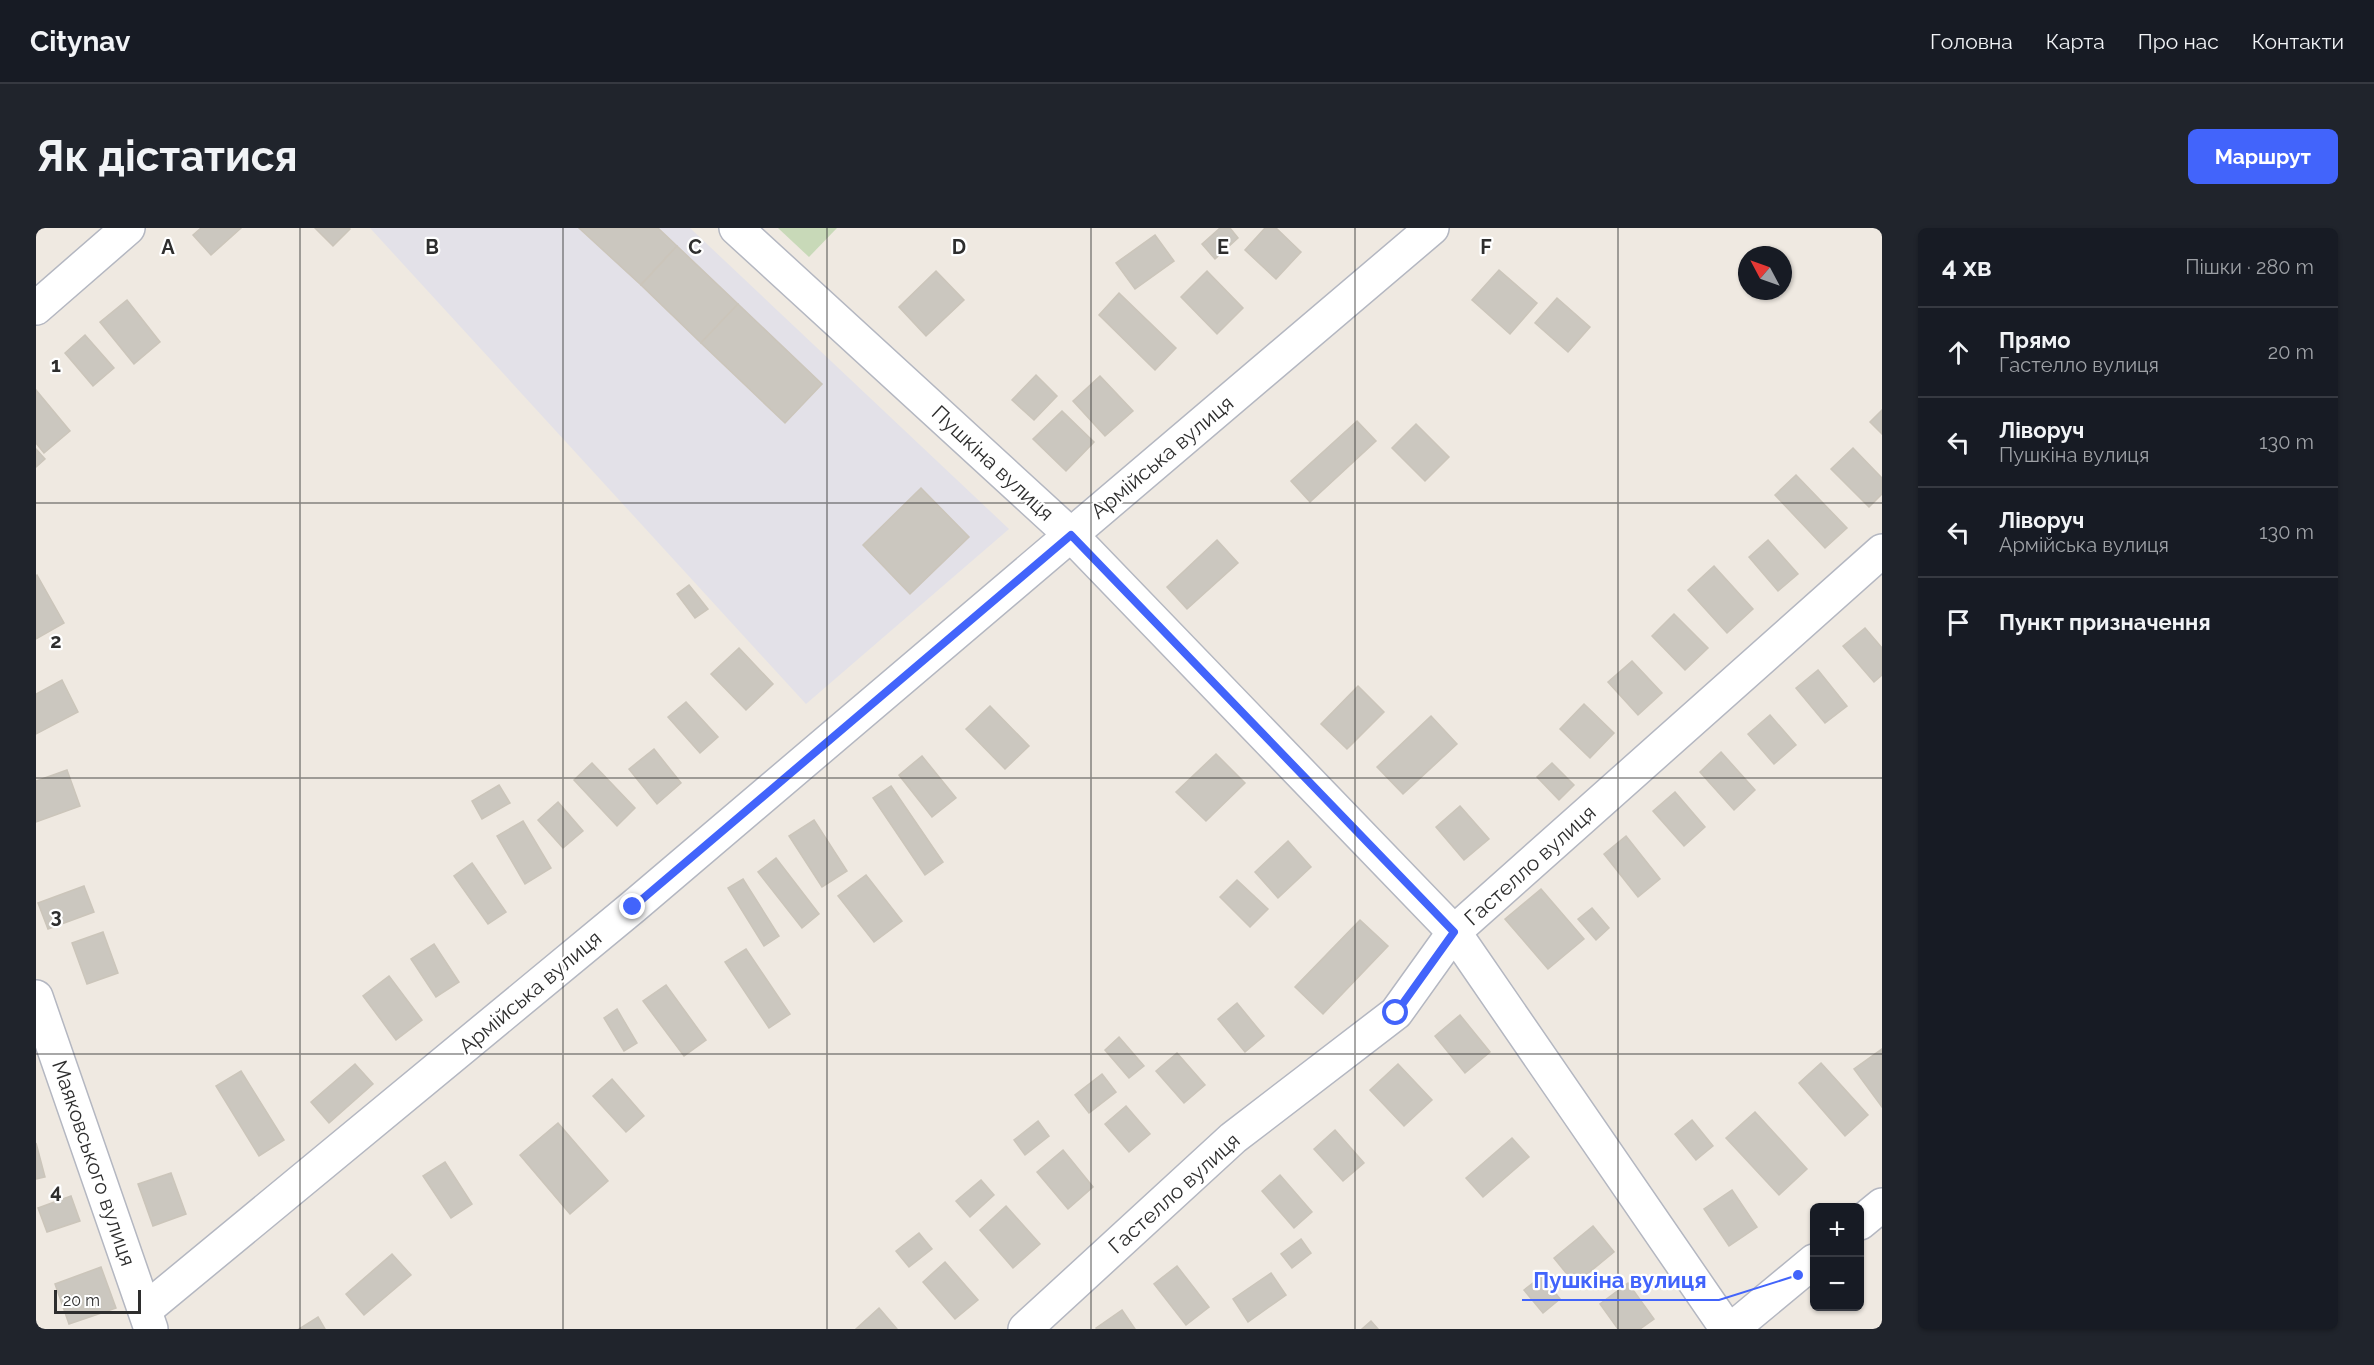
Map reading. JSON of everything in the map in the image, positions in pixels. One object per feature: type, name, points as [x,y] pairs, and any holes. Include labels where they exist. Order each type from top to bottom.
[{"type":"street","points":[[36,308],[128,228]]},
{"type":"street","name":"Пушкіна вулиця","points":[[736,228],[1071,535],[1454,932],[1727,1329]]},
{"type":"street","name":"Армійська вулиця","points":[[148,1319],[1432,228]]},
{"type":"street","name":"Гастелло вулиця","points":[[1025,1329],[1233,1138],[1396,1013],[1454,932],[1882,551]]},
{"type":"street","name":"Маяковського вулиця","points":[[36,997],[148,1319]]},
{"type":"street","points":[[1864,1220],[1882,1205]]},
{"type":"street","points":[[1731,1329],[1810,1265]]},
{"type":"shaded area","points":[[370,228],[690,228],[1009,529],[806,704]]},
{"type":"green space","points":[[778,228],[837,228],[809,257]]},
{"type":"building","points":[[201,228],[241,228],[211,255],[193,235]]},
{"type":"building","points":[[315,228],[349,228],[350,229],[333,246]]},
{"type":"building","points":[[579,228],[658,228],[677,246],[641,285]]},
{"type":"building","points":[[1220,228],[1230,228],[1238,238],[1215,259],[1202,244]]},
{"type":"building","points":[[1265,228],[1276,228],[1301,252],[1276,279],[1245,250]]},
{"type":"building","points":[[1155,235],[1174,261],[1135,289],[1116,263]]},
{"type":"building","points":[[677,246],[738,304],[701,343],[641,285]]},
{"type":"building","points":[[1499,270],[1537,303],[1510,334],[1472,300]]},
{"type":"building","points":[[936,271],[964,300],[926,336],[899,307]]},
{"type":"building","points":[[1207,271],[1243,308],[1217,334],[1181,297]]},
{"type":"building","points":[[1119,293],[1176,348],[1155,370],[1099,315]]},
{"type":"building","points":[[1557,298],[1590,327],[1568,352],[1535,323]]},
{"type":"building","points":[[127,300],[160,342],[134,364],[100,322]]},
{"type":"building","points":[[738,304],[822,384],[785,423],[701,343]]},
{"type":"building","points":[[85,335],[114,368],[93,386],[65,353]]},
{"type":"building","points":[[1036,375],[1057,396],[1034,420],[1012,400]]},
{"type":"building","points":[[1100,376],[1133,411],[1105,436],[1073,401]]},
{"type":"building","points":[[36,390],[70,431],[44,453],[36,443]]},
{"type":"building","points":[[1882,410],[1882,434],[1870,422]]},
{"type":"building","points":[[1062,411],[1094,442],[1066,471],[1033,439]]},
{"type":"building","points":[[1357,421],[1376,441],[1310,502],[1291,481]]},
{"type":"building","points":[[1416,424],[1449,457],[1425,481],[1392,448]]},
{"type":"building","points":[[1853,448],[1882,478],[1882,494],[1869,507],[1831,469]]},
{"type":"building","points":[[36,449],[45,459],[36,467]]},
{"type":"building","points":[[1796,475],[1847,528],[1825,548],[1775,495]]},
{"type":"building","points":[[921,488],[969,537],[910,594],[863,545]]},
{"type":"building","points":[[1217,540],[1238,563],[1187,609],[1167,587]]},
{"type":"building","points":[[1768,540],[1798,574],[1778,591],[1749,557]]},
{"type":"building","points":[[1714,566],[1753,609],[1727,633],[1688,590]]},
{"type":"building","points":[[36,576],[64,623],[36,639]]},
{"type":"building","points":[[689,585],[708,609],[695,618],[677,594]]},
{"type":"building","points":[[1674,614],[1708,648],[1685,670],[1652,636]]},
{"type":"building","points":[[1865,628],[1882,648],[1882,675],[1874,682],[1843,646]]},
{"type":"building","points":[[739,648],[773,684],[746,710],[711,674]]},
{"type":"building","points":[[1632,661],[1662,693],[1638,715],[1608,682]]},
{"type":"building","points":[[1818,670],[1847,706],[1825,723],[1796,688]]},
{"type":"building","points":[[62,680],[78,712],[36,734],[36,694]]},
{"type":"building","points":[[1358,686],[1384,712],[1347,749],[1321,724]]},
{"type":"building","points":[[686,702],[718,737],[700,753],[668,717]]},
{"type":"building","points":[[1584,704],[1614,733],[1590,758],[1560,729]]},
{"type":"building","points":[[990,706],[1029,746],[1005,769],[966,729]]},
{"type":"building","points":[[1770,715],[1796,745],[1774,764],[1748,734]]},
{"type":"building","points":[[1431,716],[1457,744],[1403,794],[1377,767]]},
{"type":"building","points":[[654,749],[681,783],[657,804],[629,769]]},
{"type":"building","points":[[1721,752],[1755,790],[1734,810],[1700,772]]},
{"type":"building","points":[[1216,754],[1245,783],[1206,821],[1176,792]]},
{"type":"building","points":[[922,756],[956,798],[932,817],[899,775]]},
{"type":"building","points":[[592,763],[635,808],[617,826],[574,780]]},
{"type":"building","points":[[1552,763],[1574,785],[1559,800],[1537,777]]},
{"type":"building","points":[[67,770],[80,806],[36,822],[36,781]]},
{"type":"building","points":[[499,785],[510,803],[482,819],[472,801]]},
{"type":"building","points":[[891,786],[943,862],[925,875],[873,798]]},
{"type":"building","points":[[1675,792],[1705,827],[1684,846],[1653,811]]},
{"type":"building","points":[[558,802],[583,831],[563,848],[538,820]]},
{"type":"building","points":[[1460,806],[1489,839],[1464,860],[1436,827]]},
{"type":"building","points":[[814,820],[847,871],[822,887],[789,836]]},
{"type":"building","points":[[523,821],[551,868],[525,884],[497,836]]},
{"type":"building","points":[[1626,836],[1660,879],[1638,897],[1604,854]]},
{"type":"building","points":[[1288,841],[1311,867],[1278,898],[1255,872]]},
{"type":"building","points":[[776,858],[819,914],[802,928],[758,872]]},
{"type":"building","points":[[472,863],[506,912],[488,924],[454,876]]},
{"type":"building","points":[[866,875],[902,921],[874,942],[838,896]]},
{"type":"building","points":[[743,879],[779,936],[764,946],[728,888]]},
{"type":"building","points":[[1237,880],[1268,909],[1250,927],[1220,897]]},
{"type":"building","points":[[84,886],[94,912],[48,929],[38,903]]},
{"type":"building","points":[[1541,889],[1584,939],[1548,969],[1505,919]]},
{"type":"building","points":[[1592,908],[1609,928],[1596,940],[1578,919]]},
{"type":"building","points":[[1360,920],[1388,946],[1323,1014],[1295,987]]},
{"type":"building","points":[[103,932],[118,973],[87,984],[72,943]]},
{"type":"building","points":[[434,944],[459,982],[436,997],[411,959]]},
{"type":"building","points":[[746,949],[790,1014],[769,1028],[725,962]]},
{"type":"building","points":[[389,976],[422,1020],[396,1040],[363,996]]},
{"type":"building","points":[[666,985],[706,1040],[684,1056],[643,1001]]},
{"type":"building","points":[[1237,1003],[1264,1036],[1245,1052],[1218,1019]]},
{"type":"building","points":[[617,1009],[637,1043],[624,1051],[604,1018]]},
{"type":"building","points":[[1460,1015],[1490,1052],[1465,1073],[1435,1036]]},
{"type":"building","points":[[1119,1037],[1144,1066],[1129,1078],[1105,1050]]},
{"type":"building","points":[[1882,1049],[1882,1107],[1854,1069]]},
{"type":"building","points":[[1177,1053],[1205,1085],[1184,1103],[1156,1071]]},
{"type":"building","points":[[1821,1063],[1868,1115],[1845,1136],[1799,1083]]},
{"type":"building","points":[[355,1064],[373,1084],[329,1123],[311,1102]]},
{"type":"building","points":[[1398,1064],[1432,1100],[1404,1126],[1370,1090]]},
{"type":"building","points":[[241,1071],[284,1140],[259,1156],[216,1086]]},
{"type":"building","points":[[1102,1074],[1116,1092],[1089,1113],[1075,1095]]},
{"type":"building","points":[[612,1079],[644,1116],[626,1132],[593,1096]]},
{"type":"building","points":[[1126,1106],[1150,1134],[1129,1152],[1105,1124]]},
{"type":"building","points":[[1755,1112],[1807,1169],[1779,1195],[1726,1138]]},
{"type":"building","points":[[1692,1120],[1713,1146],[1696,1160],[1675,1134]]},
{"type":"building","points":[[1038,1121],[1049,1136],[1025,1155],[1014,1140]]},
{"type":"building","points":[[558,1123],[608,1181],[570,1214],[520,1155]]},
{"type":"building","points":[[1335,1130],[1364,1163],[1343,1181],[1314,1149]]},
{"type":"building","points":[[1512,1138],[1529,1157],[1483,1197],[1466,1178]]},
{"type":"building","points":[[36,1143],[45,1177],[36,1179]]},
{"type":"building","points":[[1063,1150],[1093,1187],[1068,1209],[1037,1172]]},
{"type":"building","points":[[445,1162],[472,1204],[451,1218],[423,1176]]},
{"type":"building","points":[[171,1173],[186,1214],[153,1226],[138,1184]]},
{"type":"building","points":[[1280,1175],[1312,1212],[1294,1228],[1262,1191]]},
{"type":"building","points":[[981,1180],[994,1195],[970,1217],[956,1201]]},
{"type":"building","points":[[1732,1190],[1757,1227],[1729,1246],[1704,1209]]},
{"type":"building","points":[[71,1196],[80,1221],[47,1232],[38,1208]]},
{"type":"building","points":[[1006,1206],[1040,1244],[1013,1268],[980,1230]]},
{"type":"building","points":[[1593,1226],[1614,1252],[1575,1284],[1554,1258]]},
{"type":"building","points":[[919,1233],[932,1249],[909,1267],[896,1251]]},
{"type":"building","points":[[1301,1239],[1311,1253],[1292,1268],[1281,1254]]},
{"type":"building","points":[[392,1254],[411,1275],[364,1315],[346,1294]]},
{"type":"building","points":[[945,1262],[978,1300],[955,1319],[923,1282]]},
{"type":"building","points":[[1177,1266],[1209,1307],[1186,1325],[1154,1284]]},
{"type":"building","points":[[101,1267],[116,1308],[69,1324],[55,1284]]},
{"type":"building","points":[[1271,1273],[1286,1295],[1248,1322],[1233,1299]]},
{"type":"building","points":[[1542,1276],[1560,1299],[1543,1313],[1524,1290]]},
{"type":"building","points":[[1628,1283],[1654,1319],[1640,1329],[1618,1329],[1600,1304]]},
{"type":"building","points":[[879,1308],[897,1329],[856,1329]]},
{"type":"building","points":[[1122,1310],[1135,1329],[1096,1328]]},
{"type":"building","points":[[318,1317],[325,1329],[299,1329]]},
{"type":"building","points":[[1371,1321],[1378,1329],[1362,1329]]},
{"type":"place","name":"Пушкіна вулиця","points":[[1798,1275]]},
{"type":"route","points":[[633,907],[1071,535],[1454,932],[1396,1013]]}]
